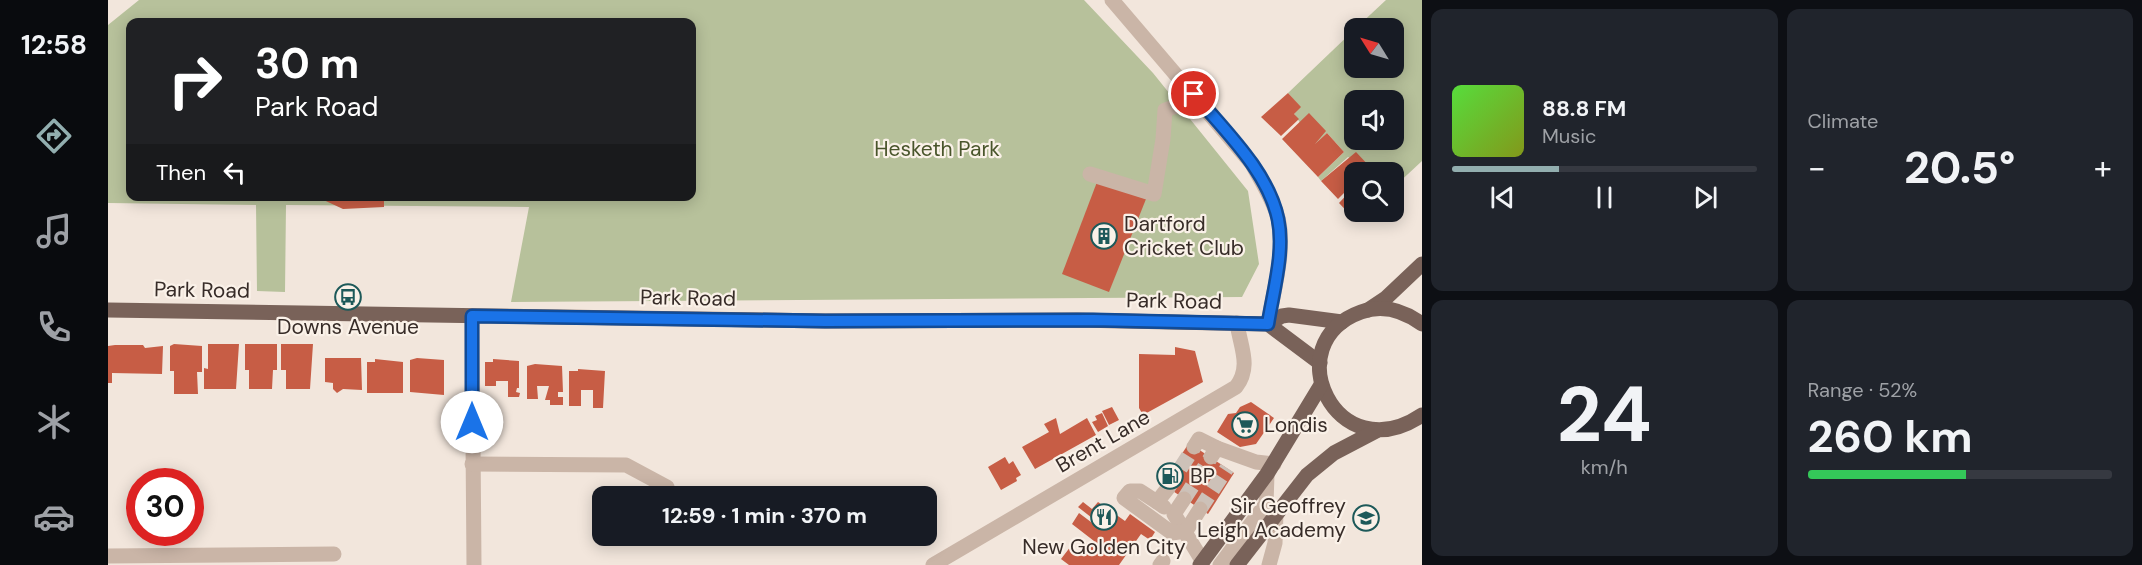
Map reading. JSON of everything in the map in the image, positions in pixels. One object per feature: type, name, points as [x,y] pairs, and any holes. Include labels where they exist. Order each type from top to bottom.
[{"type":"main road","points":[[1422,264],[1393,292],[1368,310],[1342,322],[1327,340],[1320,363],[1321,385],[1329,403],[1341,417],[1357,426],[1376,431],[1393,430],[1409,424],[1422,415]]},
{"type":"main road","points":[[1368,310],[1388,309],[1406,314],[1422,324]]},
{"type":"main road","name":"Park Road","points":[[108,310],[1268,324],[1282,316],[1289,315],[1342,322]]},
{"type":"main road","points":[[1268,324],[1320,363]]},
{"type":"main road","points":[[1202,563],[1270,469],[1321,385]]},
{"type":"main road","points":[[1237,565],[1276,512],[1319,465],[1376,431]]},
{"type":"street","points":[[1112,0],[1252,164],[1278,219],[1279,249],[1268,324]]},
{"type":"street","points":[[1090,174],[1154,194],[1164,139],[1165,110],[1189,102],[1194,94]]},
{"type":"street","points":[[472,316],[474,565]]},
{"type":"street","name":"Brent Lane","points":[[933,565],[1236,387],[1243,378],[1245,355],[1237,323]]},
{"type":"street","points":[[1194,447],[1199,439],[1214,453],[1231,461],[1256,462],[1270,469],[1266,504],[1220,565]]},
{"type":"street","points":[[472,464],[626,465],[665,486]]},
{"type":"street","points":[[1157,502],[1168,488]]},
{"type":"street","points":[[1200,509],[1186,531],[1172,533],[1124,498],[1130,491],[1140,491],[1174,514],[1186,531],[1202,563]]},
{"type":"street","points":[[1174,514],[1184,499]]},
{"type":"street","points":[[1269,565],[1275,543],[1276,512]]},
{"type":"street","points":[[113,559],[334,554]]},
{"type":"green space","name":"Hesketh Park","points":[[139,0],[1084,0],[1153,73],[1248,191],[1259,264],[1242,297],[511,302],[529,207],[286,205],[285,292],[257,291],[256,205],[108,203],[108,25]]},
{"type":"green space","points":[[1386,0],[1422,0],[1422,161],[1404,178],[1404,162],[1358,162],[1348,157],[1321,181],[1318,177],[1344,152],[1327,133],[1315,144],[1294,114],[1300,107],[1288,93],[1344,40],[1344,78],[1404,78],[1404,18],[1367,18]]},
{"type":"building","points":[[1288,93],[1301,107],[1294,114],[1299,119],[1281,136],[1261,117]]},
{"type":"building","points":[[1309,113],[1326,131],[1315,144],[1327,133],[1344,152],[1318,177],[1282,139]]},
{"type":"building","points":[[1356,152],[1365,162],[1344,162],[1344,193],[1338,199],[1321,181]]},
{"type":"building","name":"Dartford Cricket Club","points":[[1097,182],[1146,199],[1109,292],[1062,274]]},
{"type":"building","points":[[1344,198],[1344,208],[1339,203]]},
{"type":"building","points":[[326,201],[384,201],[384,207],[343,209]]},
{"type":"building","points":[[174,344],[202,346],[202,372],[197,372],[198,394],[174,394],[174,371],[170,371],[170,346]]},
{"type":"building","points":[[208,344],[239,344],[236,389],[204,389],[204,368],[208,369]]},
{"type":"building","points":[[245,344],[277,344],[277,370],[273,370],[272,389],[249,389],[249,370],[245,370]]},
{"type":"building","points":[[281,344],[313,344],[310,389],[286,389],[286,370],[281,370]]},
{"type":"building","points":[[143,345],[145,348],[163,346],[162,374],[112,373],[112,383],[108,383],[108,346]]},
{"type":"building","points":[[1175,347],[1195,351],[1203,382],[1143,415],[1139,408],[1139,354],[1175,355]]},
{"type":"building","points":[[325,358],[361,358],[362,390],[343,389],[337,393],[333,389],[333,383],[325,382]]},
{"type":"building","points":[[417,358],[444,360],[444,395],[410,392],[410,360]]},
{"type":"building","points":[[375,359],[403,362],[403,393],[367,393],[367,362],[375,362]]},
{"type":"building","points":[[493,359],[519,361],[519,388],[516,392],[520,393],[519,397],[508,397],[508,381],[496,381],[496,386],[485,386],[485,362],[493,362]]},
{"type":"building","points":[[535,364],[562,366],[563,392],[558,392],[558,397],[563,397],[563,405],[550,405],[550,400],[545,400],[549,386],[537,386],[538,399],[527,399],[527,366]]},
{"type":"building","points":[[578,369],[605,371],[603,408],[593,408],[593,390],[581,390],[581,406],[569,406],[569,371],[578,371]]},
{"type":"building","name":"Londis","points":[[1251,402],[1274,418],[1256,444],[1240,447],[1217,432],[1228,414],[1236,413],[1240,407]]},
{"type":"building","points":[[1112,407],[1119,420],[1109,425],[1102,411]]},
{"type":"building","points":[[1102,413],[1108,426],[1098,432],[1092,422],[1097,420],[1095,416]]},
{"type":"building","points":[[1056,418],[1060,434],[1087,418],[1096,435],[1035,469],[1022,447],[1049,432],[1044,424]]},
{"type":"building","points":[[1189,443],[1234,473],[1208,514],[1162,484]]},
{"type":"building","points":[[1005,457],[1009,464],[1013,461],[1021,475],[1016,478],[1017,481],[1001,490],[988,467]]},
{"type":"building","points":[[1083,502],[1092,509],[1098,502],[1125,521],[1130,514],[1155,532],[1150,540],[1141,534],[1119,565],[1069,565],[1061,559],[1071,546],[1078,552],[1085,542],[1090,546],[1094,541],[1072,524],[1079,513],[1099,528],[1101,525],[1078,507]]},
{"type":"tunnel","points":[[1168,488],[1194,447]]},
{"type":"tunnel","points":[[1184,499],[1211,457]]},
{"type":"tunnel","points":[[1200,509],[1227,468]]},
{"type":"place","name":"Dartford Cricket Club","points":[[1104,236]]},
{"type":"place","name":"Downs Avenue","points":[[348,297]]},
{"type":"place","name":"Londis","points":[[1245,425]]},
{"type":"place","name":"BP","points":[[1170,476]]},
{"type":"place","name":"New Golden City","points":[[1104,517]]},
{"type":"place","name":"Sir Geoffrey Leigh Academy","points":[[1366,518]]},
{"type":"route","points":[[472,422],[472,316],[825,321],[1093,320],[1268,324],[1279,249],[1278,219],[1268,192],[1252,164],[1194,94]]}]
